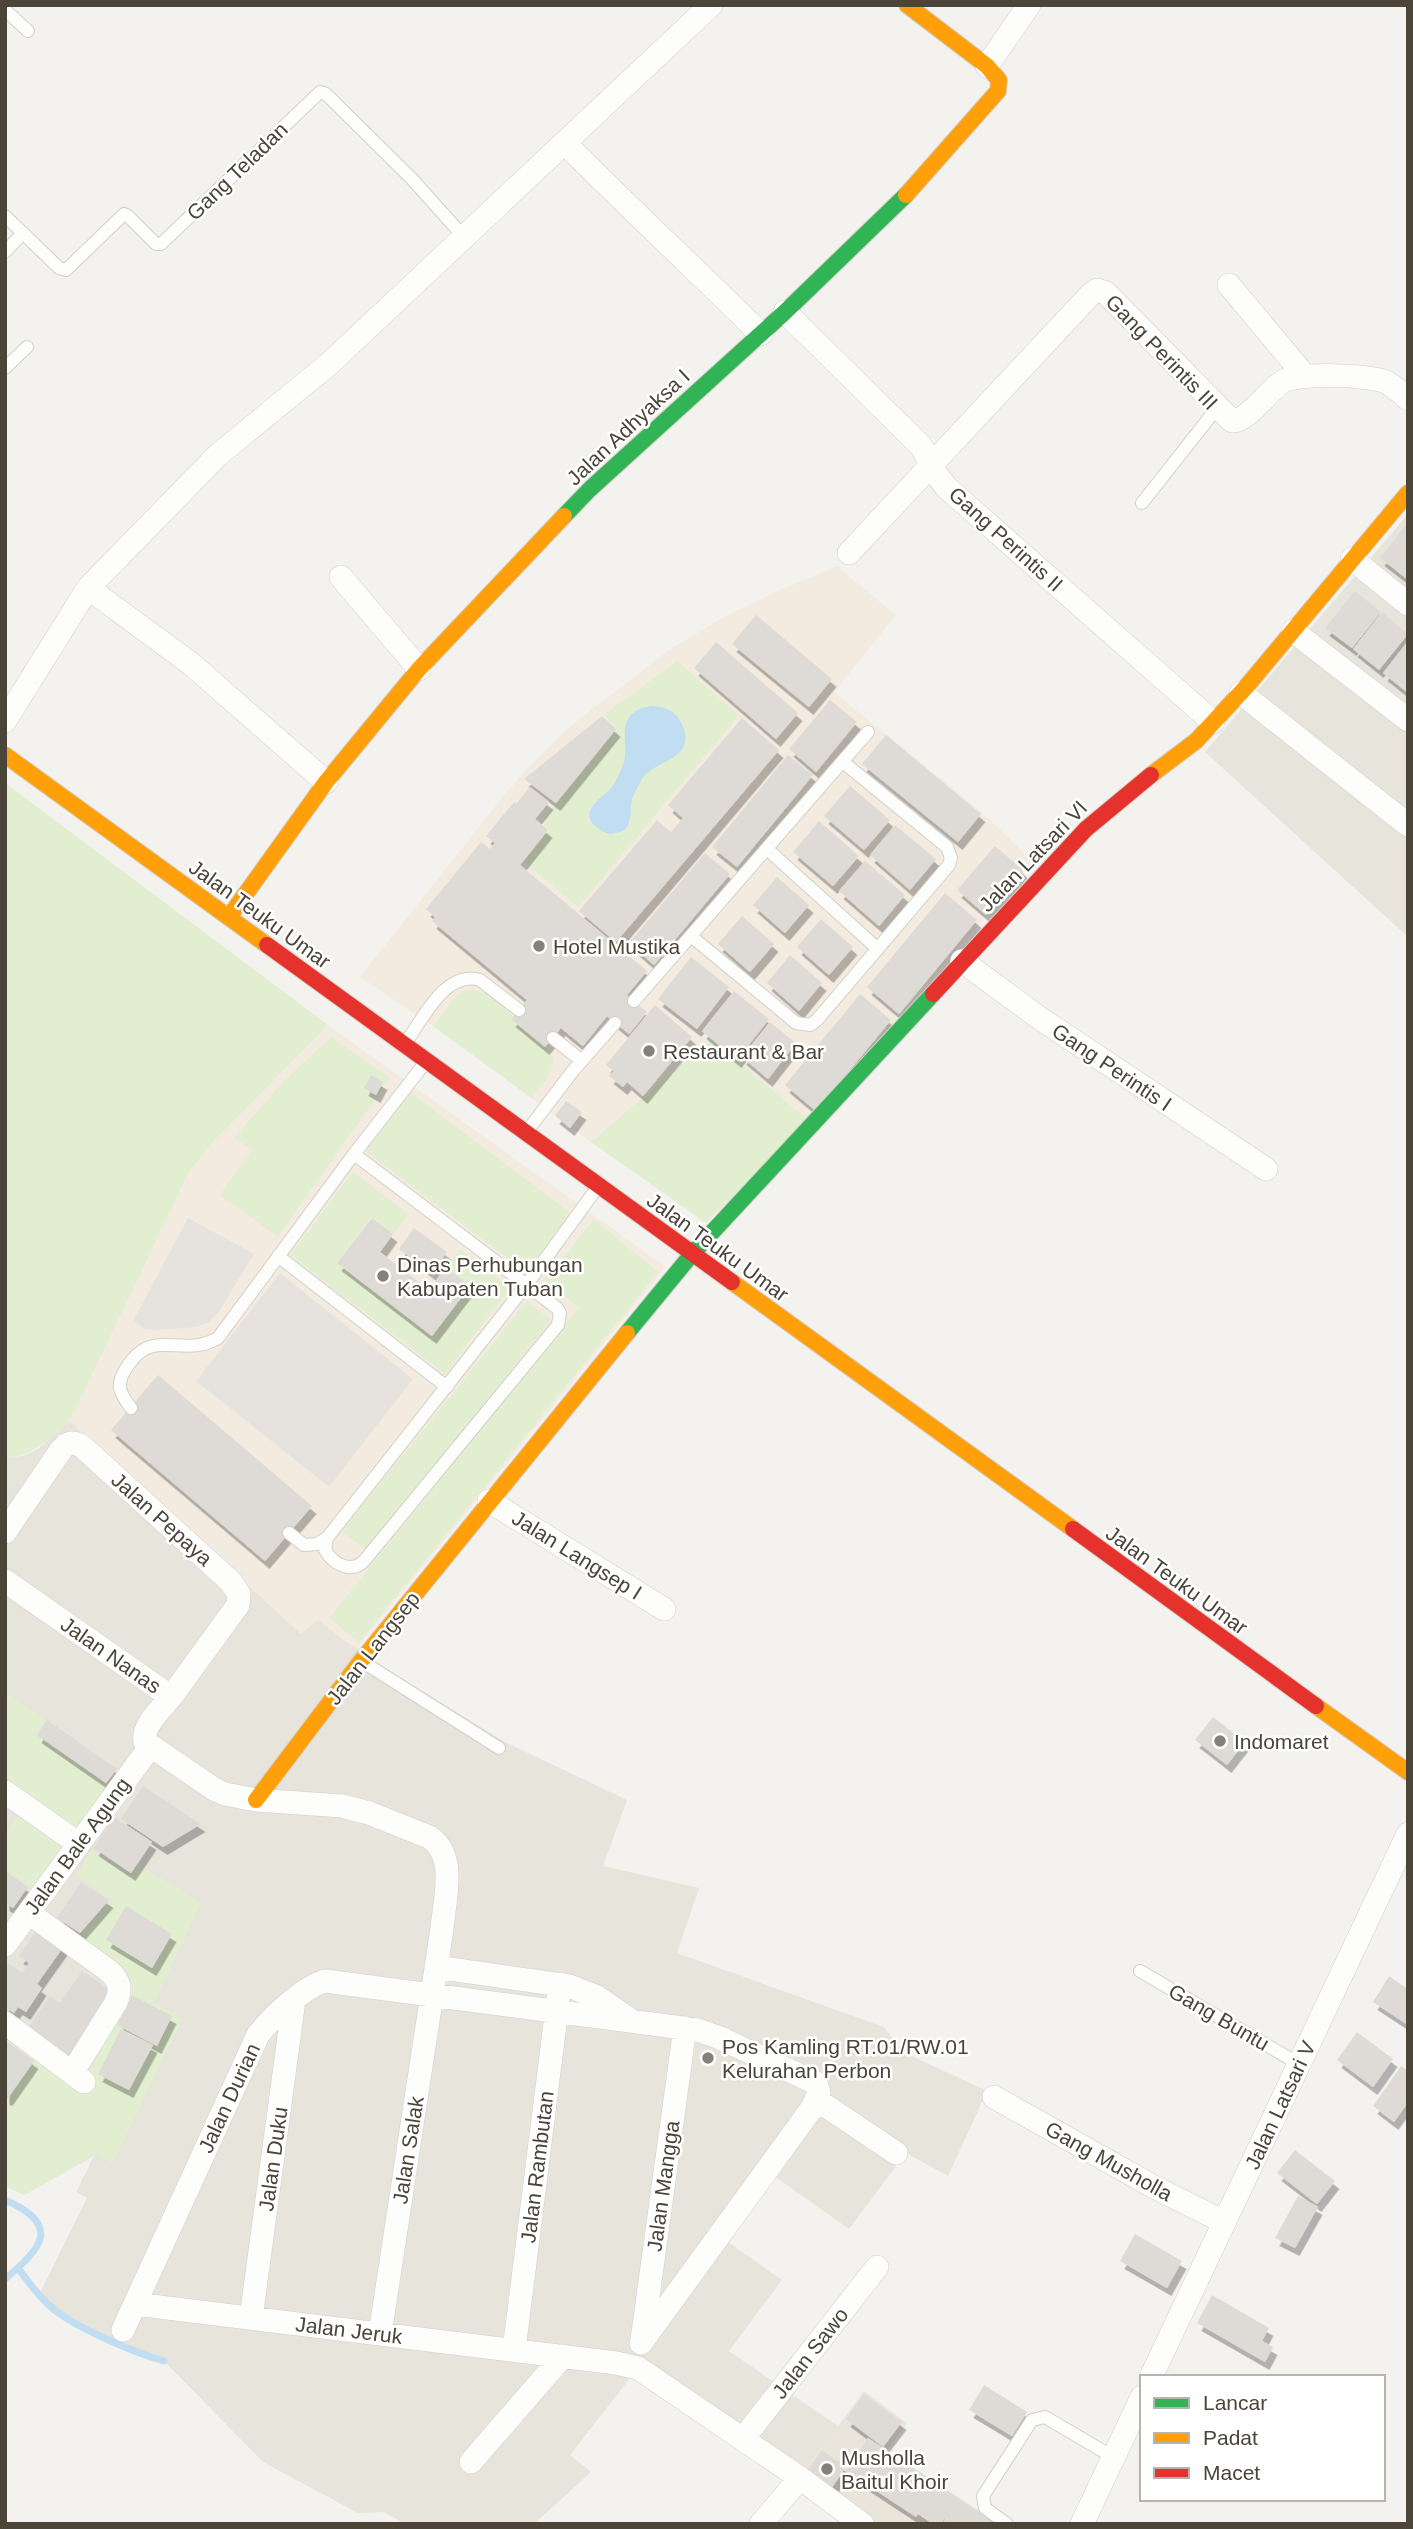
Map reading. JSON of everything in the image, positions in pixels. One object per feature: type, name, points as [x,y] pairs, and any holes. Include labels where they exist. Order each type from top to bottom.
[{"type":"main road","points":[[907,5],[987,66]]},
{"type":"main road","name":"Jalan Adhyaksa I","points":[[229,917],[326,782],[419,669],[590,489],[894,209],[998,91],[999,80],[987,66]]},
{"type":"main road","name":"Jalan Latsari VI","points":[[692,1254],[1086,828],[1178,756],[1241,693],[1408,493]]},
{"type":"main road","name":"Jalan Teuku Umar","points":[[5,755],[1408,1772]]},
{"type":"main road","name":"Jalan Langsep","points":[[257,1800],[362,1661],[489,1501],[692,1254]]},
{"type":"street","points":[[5,721],[88,588],[218,455],[329,364],[711,5]]},
{"type":"street","points":[[987,66],[1029,5]]},
{"type":"street","points":[[565,143],[761,334]]},
{"type":"street","points":[[1229,285],[1305,376]]},
{"type":"street","name":"Gang Perintis III","points":[[932,464],[1091,294],[1100,290],[1106,293],[1229,420],[1237,422],[1282,382],[1305,376],[1378,380],[1408,399]]},
{"type":"street","name":"Gang Perintis II","points":[[785,312],[921,446],[947,488],[1213,722]]},
{"type":"street","points":[[849,552],[932,464]]},
{"type":"street","points":[[1352,559],[1408,604]]},
{"type":"street","points":[[341,577],[419,669]]},
{"type":"street","points":[[88,588],[190,663],[326,782]]},
{"type":"street","points":[[1293,631],[1408,720]]},
{"type":"street","points":[[1241,693],[1408,825]]},
{"type":"street","name":"Gang Perintis I","points":[[962,961],[1038,1017],[1266,1169]]},
{"type":"street","name":"Jalan Pepaya","points":[[5,1532],[61,1450],[74,1442],[84,1448],[231,1582],[239,1594],[238,1605],[171,1697]]},
{"type":"street","name":"Jalan Langsep I","points":[[489,1501],[664,1609]]},
{"type":"street","name":"Jalan Nanas","points":[[5,1581],[171,1697],[144,1733],[145,1742],[150,1747]]},
{"type":"street","points":[[150,1747],[214,1789],[238,1797],[342,1806],[369,1813],[436,1842],[444,1853],[447,1878],[436,1967]]},
{"type":"street","name":"Jalan Bale Agung","points":[[5,1945],[150,1747]]},
{"type":"street","points":[[5,1792],[79,1844]]},
{"type":"street","name":"Jalan Latsari V","points":[[1152,2375],[1408,1834]]},
{"type":"street","points":[[5,2023],[78,2078],[120,1992],[118,1980],[108,1971],[29,1913]]},
{"type":"street","name":"Jalan Durian","points":[[436,1967],[560,1984],[597,1997],[632,2021]]},
{"type":"street","name":"Jalan Salak","points":[[380,2334],[436,1967]]},
{"type":"street","name":"Jalan Durian","points":[[123,2330],[254,2044],[264,2028],[294,2000],[308,1988],[325,1981],[685,2028],[720,2038],[811,2079],[819,2087],[817,2100]]},
{"type":"street","name":"Jalan Rambutan","points":[[514,2350],[560,1984]]},
{"type":"street","name":"Jalan Duku","points":[[251,2318],[294,2000]]},
{"type":"street","name":"Jalan Mangga","points":[[638,2368],[685,2028]]},
{"type":"street","name":"Gang Musholla","points":[[994,2096],[1154,2187],[1224,2222]]},
{"type":"street","points":[[817,2100],[896,2153]]},
{"type":"street","name":"Jalan Mangga","points":[[641,2343],[817,2100]]},
{"type":"street","name":"Jalan Sawo","points":[[743,2439],[877,2267]]},
{"type":"street","name":"Jalan Jeruk","points":[[135,2304],[562,2356],[638,2368],[800,2478],[862,2524]]},
{"type":"street","points":[[471,2462],[562,2356]]},
{"type":"street","points":[[1085,2518],[1140,2401]]},
{"type":"street","points":[[761,2524],[800,2478]]},
{"type":"lane","points":[[5,10],[28,31]]},
{"type":"lane","name":"Gang Teladan","points":[[23,233],[64,271],[124,215],[156,244],[161,244],[315,94],[321,92],[359,124],[463,236]]},
{"type":"lane","points":[[5,216],[23,233],[5,252]]},
{"type":"lane","points":[[5,369],[27,347]]},
{"type":"lane","points":[[1142,503],[1217,408]]},
{"type":"lane","points":[[634,1001],[869,732]]},
{"type":"lane","points":[[691,936],[796,1023],[802,1026],[810,1025],[817,1020],[949,865],[950,852],[947,847],[843,762]]},
{"type":"lane","points":[[767,849],[878,949]]},
{"type":"lane","points":[[404,1045],[440,994],[462,979],[480,980],[519,1010]]},
{"type":"lane","points":[[526,1133],[615,1023]]},
{"type":"lane","points":[[553,1038],[582,1061]]},
{"type":"lane","points":[[131,1408],[120,1389],[120,1382],[140,1352],[148,1347],[194,1347],[218,1338],[426,1061]]},
{"type":"lane","points":[[354,1154],[527,1284],[560,1312],[558,1325],[360,1565],[354,1568],[342,1566],[328,1556],[324,1544],[327,1538],[527,1284],[598,1186]]},
{"type":"lane","points":[[278,1256],[447,1387]]},
{"type":"lane","points":[[289,1533],[304,1545],[317,1544],[327,1538]]},
{"type":"lane","points":[[362,1661],[499,1748]]},
{"type":"lane","name":"Gang Buntu","points":[[1140,1971],[1299,2064]]},
{"type":"lane","points":[[1007,2524],[985,2508],[983,2496],[1029,2423],[1036,2417],[1045,2417],[1113,2457]]},
{"type":"shaded area","points":[[1408,514],[1408,937],[1205,752]]},
{"type":"shaded area","name":"Hotel Mustika","points":[[837,566],[896,615],[834,692],[982,812],[1033,862],[809,1121],[711,1039],[591,1142],[433,1026],[360,977],[502,798],[568,728],[669,650],[724,617]]},
{"type":"shaded area","name":"Dinas Perhubungan Kabupaten Tuban","points":[[328,1025],[666,1267],[356,1649],[318,1620],[301,1634],[70,1421],[189,1172],[211,1144]]},
{"type":"shaded area","points":[[188,1218],[254,1254],[218,1313],[207,1323],[196,1327],[145,1329],[133,1321]]},
{"type":"shaded area","points":[[280,1273],[413,1379],[329,1487],[196,1381]]},
{"type":"shaded area","points":[[70,1421],[300,1633],[318,1620],[375,1662],[505,1742],[627,1800],[603,1866],[699,1888],[677,1953],[884,2027],[903,2052],[987,2091],[948,2176],[906,2153],[849,2229],[774,2176],[728,2242],[782,2280],[729,2351],[838,2426],[805,2471],[638,2368],[570,2455],[591,2472],[534,2524],[405,2524],[384,2512],[358,2513],[263,2462],[164,2361],[130,2349],[61,2315],[39,2295],[87,2198],[76,2192],[94,2156],[24,2195],[5,2186],[5,1458],[22,1456],[38,1449]]},
{"type":"shaded area","points":[[864,2391],[907,2423],[887,2450],[999,2524],[876,2524],[805,2471]]},
{"type":"green space","points":[[677,661],[739,715],[578,907],[524,862],[550,830],[541,822],[618,729],[604,715]]},
{"type":"green space","points":[[5,783],[328,1025],[211,1144],[189,1172],[70,1421],[33,1450],[5,1458]]},
{"type":"green space","points":[[465,990],[480,991],[489,996],[534,1034],[550,1054],[553,1060],[551,1070],[532,1098],[433,1026],[455,997]]},
{"type":"green space","points":[[331,1037],[390,1078],[278,1237],[220,1195],[252,1149],[234,1138],[283,1082]]},
{"type":"green space","points":[[711,1039],[809,1121],[706,1223],[591,1142]]},
{"type":"green space","points":[[410,1092],[570,1213],[526,1272],[366,1151]]},
{"type":"green space","points":[[353,1172],[408,1214],[393,1234],[371,1217],[337,1263],[431,1335],[469,1286],[446,1267],[460,1249],[510,1288],[445,1374],[290,1255]]},
{"type":"green space","points":[[594,1219],[658,1272],[359,1642],[329,1618],[579,1308],[545,1280]]},
{"type":"green space","points":[[527,1301],[551,1320],[366,1550],[342,1531]]},
{"type":"green space","points":[[5,1693],[46,1720],[36,1735],[107,1784],[76,1829],[5,1780]]},
{"type":"green space","points":[[19,1814],[63,1845],[33,1889],[5,1870],[5,1833]]},
{"type":"green space","points":[[92,1850],[131,1876],[140,1865],[201,1903],[154,2003],[183,2018],[113,2163],[95,2155],[24,2195],[5,2186],[5,2035],[80,2090],[130,1992],[128,1972],[81,1936],[112,1900],[76,1875]]},
{"type":"water","points":[[651,706],[665,708],[676,716],[682,724],[684,745],[673,758],[648,772],[642,779],[632,799],[630,819],[625,830],[606,833],[592,823],[590,811],[612,787],[622,768],[628,719],[635,711]]},
{"type":"building","points":[[1408,522],[1408,578],[1407,579],[1380,558]]},
{"type":"building","points":[[1355,591],[1381,612],[1352,648],[1325,628]]},
{"type":"building","points":[[1382,612],[1408,634],[1379,670],[1353,649]]},
{"type":"building","points":[[756,615],[832,679],[809,707],[732,644]]},
{"type":"building","points":[[1408,641],[1408,693],[1383,673]]},
{"type":"building","points":[[716,642],[798,713],[776,739],[694,668]]},
{"type":"building","points":[[830,700],[857,722],[816,772],[789,749]]},
{"type":"building","points":[[602,716],[616,729],[556,803],[524,779]]},
{"type":"building","points":[[742,718],[779,750],[616,942],[579,911],[657,820],[671,832],[683,818],[668,805]]},
{"type":"building","points":[[886,735],[981,814],[958,842],[862,764]]},
{"type":"building","points":[[788,755],[813,775],[737,867],[712,847]]},
{"type":"building","points":[[850,786],[890,820],[864,850],[824,816]]},
{"type":"building","name":"Hotel Mustika","points":[[530,787],[549,802],[535,819],[548,830],[520,865],[647,971],[627,995],[647,1012],[629,1034],[607,1016],[583,1046],[561,1028],[545,1047],[511,1019],[527,1000],[432,921],[435,917],[426,909],[481,842],[490,849],[495,843],[486,836]]},
{"type":"building","points":[[819,821],[859,856],[833,886],[793,852]]},
{"type":"building","points":[[895,825],[936,859],[910,890],[870,855]]},
{"type":"building","points":[[995,846],[1023,870],[986,915],[957,890]]},
{"type":"building","points":[[705,853],[730,874],[654,965],[629,943]]},
{"type":"building","points":[[865,861],[905,895],[879,926],[839,891]]},
{"type":"building","points":[[777,877],[809,905],[785,933],[753,905]]},
{"type":"building","points":[[945,893],[977,920],[899,1014],[867,987]]},
{"type":"building","points":[[742,916],[774,944],[750,972],[718,944]]},
{"type":"building","points":[[821,919],[853,947],[829,975],[797,947]]},
{"type":"building","points":[[790,955],[822,983],[799,1011],[767,983]]},
{"type":"building","points":[[691,957],[729,987],[697,1029],[658,999]]},
{"type":"building","points":[[734,991],[769,1019],[737,1060],[702,1031]]},
{"type":"building","points":[[860,994],[891,1020],[816,1111],[785,1085]]},
{"type":"building","name":"Restaurant & Bar","points":[[655,1005],[692,1037],[643,1096],[627,1082],[623,1087],[609,1076],[614,1071],[606,1065]]},
{"type":"building","points":[[770,1022],[796,1043],[768,1079],[742,1057]]},
{"type":"building","points":[[371,1075],[383,1082],[376,1095],[364,1088]]},
{"type":"building","points":[[566,1101],[582,1112],[570,1128],[555,1116]]},
{"type":"building","name":"Dinas Perhubungan Kabupaten Tuban","points":[[372,1218],[393,1234],[380,1252],[429,1290],[446,1267],[470,1286],[432,1336],[337,1263]]},
{"type":"building","points":[[414,1228],[447,1252],[432,1273],[399,1249]]},
{"type":"building","points":[[158,1375],[312,1506],[265,1561],[111,1430]]},
{"type":"building","name":"Indomaret","points":[[1213,1717],[1245,1742],[1227,1765],[1195,1740]]},
{"type":"building","points":[[47,1720],[117,1769],[106,1783],[37,1735]]},
{"type":"building","points":[[143,1786],[201,1824],[163,1847],[121,1819]]},
{"type":"building","points":[[114,1817],[152,1842],[131,1873],[94,1848]]},
{"type":"building","points":[[5,1871],[28,1887],[13,1908],[5,1903]]},
{"type":"building","points":[[81,1882],[109,1900],[80,1933],[57,1918]]},
{"type":"building","points":[[126,1906],[172,1934],[152,1968],[106,1940]]},
{"type":"building","points":[[38,1928],[64,1946],[37,1984],[42,1988],[26,2012],[18,2007],[14,2013],[5,2007],[5,1969],[9,1964],[22,1973],[29,1963],[19,1956]]},
{"type":"building","points":[[82,1971],[113,1992],[69,2057],[28,2028],[50,1996],[60,2003]]},
{"type":"building","points":[[1389,1976],[1408,1989],[1408,2025],[1373,2002]]},
{"type":"building","points":[[132,1995],[172,2016],[157,2046],[117,2025]]},
{"type":"building","points":[[121,2029],[153,2045],[129,2090],[98,2074]]},
{"type":"building","points":[[1357,2032],[1393,2059],[1373,2087],[1337,2060]]},
{"type":"building","points":[[5,2040],[34,2061],[8,2098],[5,2097]]},
{"type":"building","points":[[1401,2066],[1408,2071],[1408,2102],[1394,2122],[1373,2106]]},
{"type":"building","points":[[1295,2150],[1335,2181],[1317,2204],[1277,2173]]},
{"type":"building","points":[[1298,2196],[1318,2207],[1295,2248],[1275,2238]]},
{"type":"building","points":[[1135,2234],[1182,2261],[1167,2288],[1120,2261]]},
{"type":"building","points":[[1212,2295],[1269,2328],[1262,2341],[1273,2347],[1265,2362],[1197,2323]]},
{"type":"building","points":[[984,2385],[1027,2412],[1012,2436],[969,2410]]},
{"type":"building","points":[[864,2394],[902,2422],[883,2447],[846,2419]]},
{"type":"building","points":[[868,2438],[997,2524],[943,2524],[946,2516],[941,2524],[933,2524],[918,2514],[916,2517],[846,2471]]},
{"type":"building","name":"Musholla Baitul Khoir","points":[[822,2450],[846,2467],[831,2489],[807,2471]]},
{"type":"waterway","points":[[5,2200],[23,2209],[35,2219],[40,2228],[36,2247],[5,2279]]},
{"type":"waterway","points":[[18,2268],[41,2297],[60,2314],[104,2338],[164,2361]]},
{"type":"traffic: fast","points":[[564,516],[590,489],[785,312],[906,195]]},
{"type":"traffic: fast","points":[[627,1333],[692,1254],[933,994]]},
{"type":"traffic: slow","points":[[906,195],[998,91],[999,80],[987,66],[907,5]]},
{"type":"traffic: slow","points":[[1151,775],[1196,741],[1246,687],[1408,493]]},
{"type":"traffic: slow","points":[[229,917],[326,782],[419,669],[564,516]]},
{"type":"traffic: slow","points":[[5,755],[267,945]]},
{"type":"traffic: slow","points":[[732,1282],[1073,1529]]},
{"type":"traffic: slow","points":[[256,1800],[361,1661],[627,1333]]},
{"type":"traffic: slow","points":[[1316,1706],[1408,1772]]},
{"type":"traffic: jam","points":[[933,994],[1086,829],[1151,775]]},
{"type":"traffic: jam","points":[[267,945],[732,1282]]},
{"type":"traffic: jam","points":[[1073,1529],[1316,1706]]},
{"type":"place","name":"Hotel Mustika","points":[[539,946]]},
{"type":"place","name":"Restaurant & Bar","points":[[649,1051]]},
{"type":"place","name":"Dinas Perhubungan Kabupaten Tuban","points":[[383,1276]]},
{"type":"place","name":"Indomaret","points":[[1220,1741]]},
{"type":"place","name":"Pos Kamling RT.01/RW.01 Kelurahan Perbon","points":[[708,2058]]},
{"type":"place","name":"Musholla Baitul Khoir","points":[[827,2469]]}]
